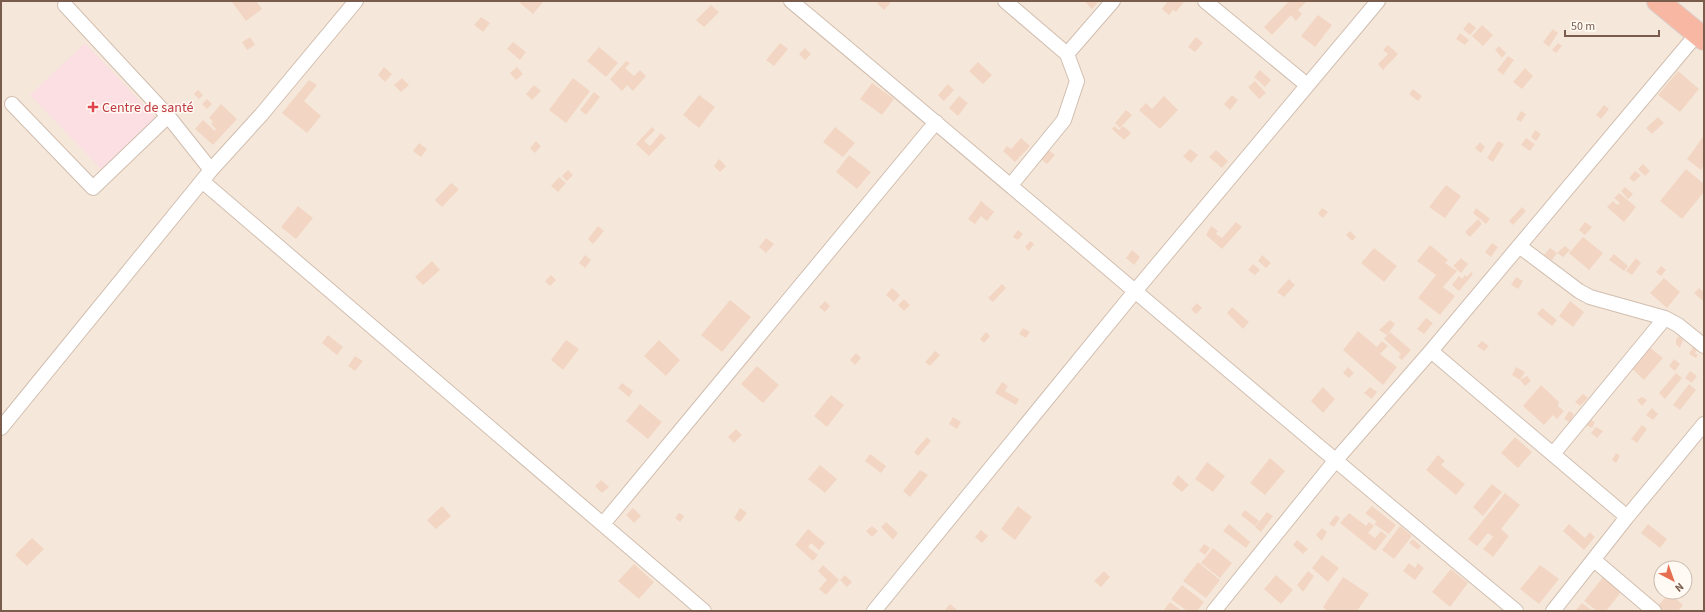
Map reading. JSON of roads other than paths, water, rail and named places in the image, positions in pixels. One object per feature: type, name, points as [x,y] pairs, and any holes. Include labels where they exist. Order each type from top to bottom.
[{"type":"highway","points":[[1658,1],[1700,37]]},
{"type":"street","points":[[1,428],[211,170],[260,115],[356,1]]},
{"type":"street","points":[[791,1],[1136,290],[1335,461],[1516,611]]},
{"type":"street","points":[[1067,54],[1113,1]]},
{"type":"street","points":[[1205,1],[1307,86]]},
{"type":"street","points":[[874,611],[1136,290],[1378,1]]},
{"type":"street","points":[[1009,2],[1067,54],[1077,81],[1064,120],[1011,185]]},
{"type":"street","points":[[65,5],[168,116],[211,170]]},
{"type":"street","points":[[1214,611],[1335,461],[1700,37]]},
{"type":"street","points":[[12,104],[93,188],[168,116]]},
{"type":"street","points":[[603,524],[936,122]]},
{"type":"street","points":[[202,181],[704,611]]},
{"type":"street","points":[[1519,246],[1579,291],[1590,297],[1664,318],[1678,325],[1704,346]]},
{"type":"street","points":[[1553,454],[1664,318]]},
{"type":"street","points":[[1431,351],[1627,517]]},
{"type":"street","points":[[1553,611],[1627,517],[1704,424]]},
{"type":"street","points":[[1594,560],[1654,611]]},
{"type":"place","name":"Centre de santé","points":[[93,107]]}]
